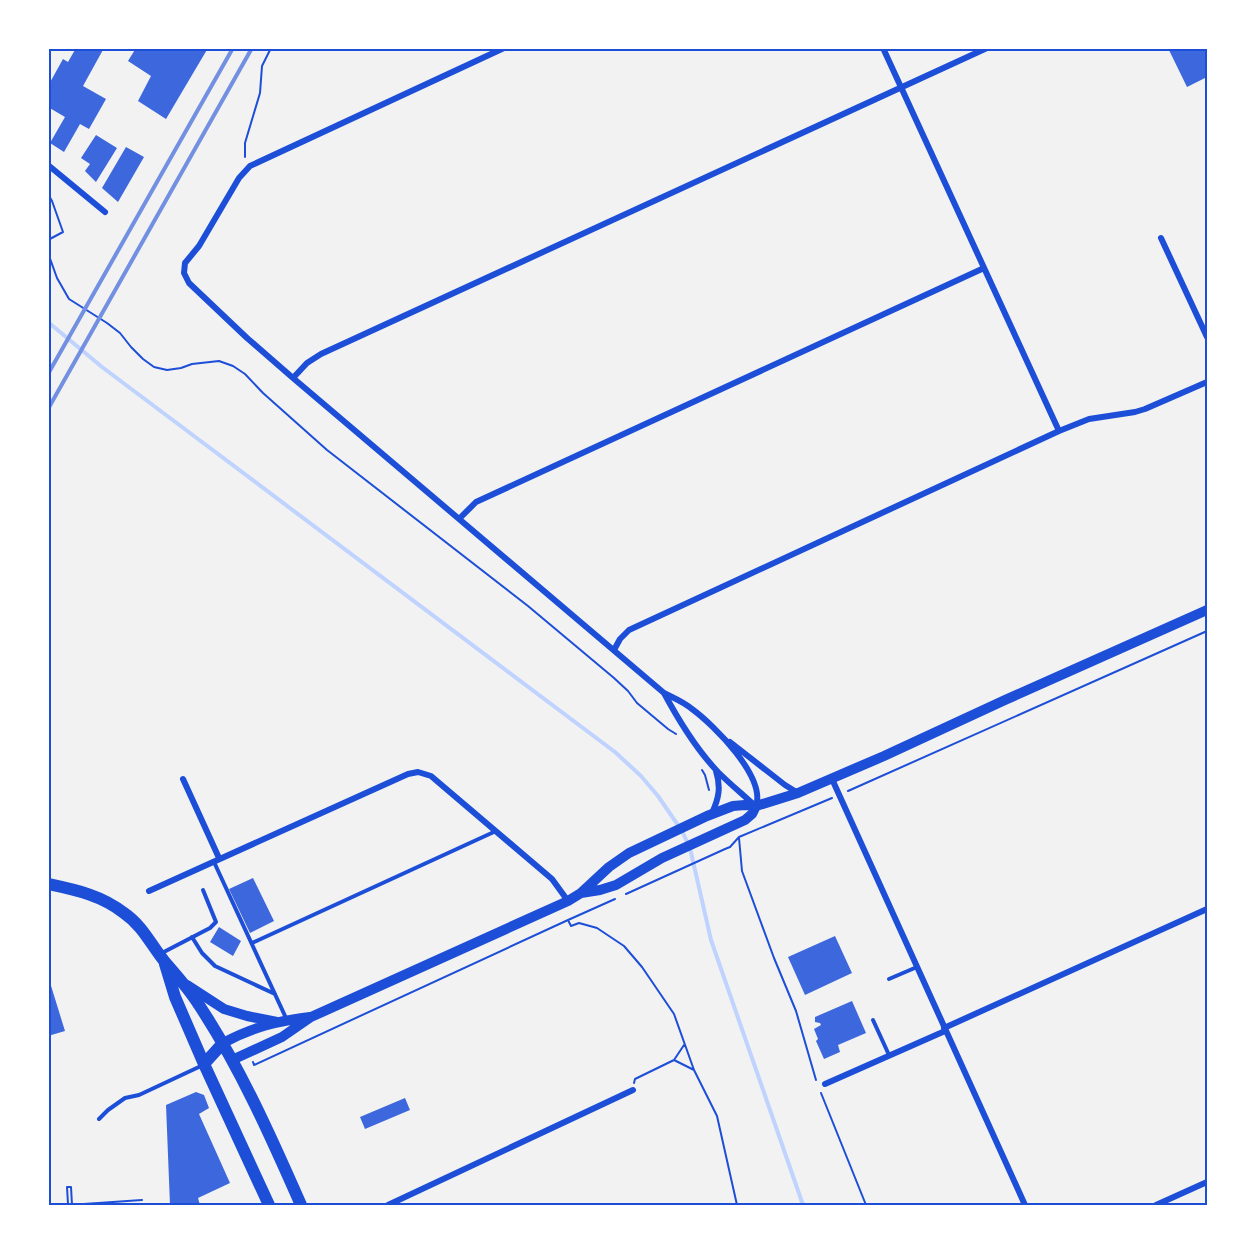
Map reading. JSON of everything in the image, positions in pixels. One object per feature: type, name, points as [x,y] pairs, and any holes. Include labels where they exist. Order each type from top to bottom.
[{"type":"main road","points":[[204,1064],[232,1060],[282,1037],[311,1017],[568,901],[630,853],[710,815],[736,805],[756,806],[798,793],[832,779],[1207,610]]},
{"type":"main road","points":[[581,893],[616,885],[662,858],[745,820],[756,806]]},
{"type":"main road","points":[[48,884],[93,895],[118,908],[140,927],[184,983],[223,1043],[301,1205]]},
{"type":"main road","points":[[162,957],[175,998],[269,1205]]},
{"type":"main road","points":[[184,983],[228,1010],[282,1021]]},
{"type":"main road","points":[[204,1064],[223,1043],[252,1029],[282,1021],[311,1017]]},
{"type":"street","points":[[502,48],[250,166],[239,178],[199,246],[185,263],[184,273],[189,283],[247,338],[664,693],[692,709],[720,734],[798,793]]},
{"type":"street","points":[[883,48],[1059,431]]},
{"type":"street","points":[[293,378],[307,363],[321,354],[987,48]]},
{"type":"street","points":[[48,165],[105,213]]},
{"type":"street","points":[[1161,238],[1207,337]]},
{"type":"street","points":[[459,519],[476,502],[984,268]]},
{"type":"street","points":[[614,650],[629,630],[1059,431],[1099,417],[1145,409],[1207,382]]},
{"type":"street","points":[[664,693],[700,750],[715,768],[756,806]]},
{"type":"street","points":[[720,734],[747,769],[757,795],[756,806]]},
{"type":"street","points":[[710,815],[720,789],[715,768]]},
{"type":"street","points":[[149,891],[408,774],[422,772],[431,776],[555,882],[568,901]]},
{"type":"street","points":[[183,778],[216,860]]},
{"type":"street","points":[[832,779],[1025,1205]]},
{"type":"street","points":[[822,1086],[1207,909]]},
{"type":"street","points":[[388,1205],[633,1090]]},
{"type":"street","points":[[1156,1205],[1207,1182]]},
{"type":"lane","points":[[252,943],[496,831]]},
{"type":"lane","points":[[216,860],[275,994],[282,1021]]},
{"type":"lane","points":[[162,957],[210,928],[216,921],[203,890]]},
{"type":"lane","points":[[192,937],[202,953],[215,966],[275,994]]},
{"type":"lane","points":[[889,979],[917,967]]},
{"type":"lane","points":[[873,1020],[889,1056]]},
{"type":"lane","points":[[99,1119],[128,1097],[139,1095],[204,1064]]},
{"type":"path","points":[[250,166],[244,154],[245,143],[260,93],[262,66],[271,48]]},
{"type":"path","points":[[48,194],[63,232],[48,240]]},
{"type":"path","points":[[48,253],[57,278],[69,299],[120,333],[143,359],[154,367],[167,370],[192,364],[219,362],[233,366],[246,374],[263,393],[327,450],[528,606],[614,678],[637,703],[678,736]]},
{"type":"path","points":[[737,1205],[717,1116],[694,1070],[674,1014],[631,953],[607,933],[579,923],[571,926],[568,920],[730,847],[739,837],[840,795],[1207,631]]},
{"type":"path","points":[[739,837],[742,871],[796,1011],[816,1081]]},
{"type":"path","points":[[633,1090],[635,1079],[674,1060],[685,1044]]},
{"type":"path","points":[[674,1060],[694,1070]]},
{"type":"path","points":[[822,1086],[866,1205]]},
{"type":"path","points":[[67,1187],[71,1187],[70,1205],[67,1187]]},
{"type":"path","points":[[70,1205],[142,1200]]},
{"type":"building","points":[[76,48],[104,48],[83,86],[106,99],[89,129],[80,124],[64,152],[50,143],[65,117],[48,107],[48,86],[63,59],[68,62]]},
{"type":"building","points":[[136,48],[208,48],[166,119],[138,101],[151,76],[128,61]]},
{"type":"building","points":[[1168,48],[1207,48],[1207,77],[1187,87]]},
{"type":"building","points":[[96,135],[117,148],[96,182],[85,171],[90,164],[81,158]]},
{"type":"building","points":[[126,147],[144,157],[118,202],[102,188]]},
{"type":"building","points":[[253,878],[274,921],[250,933],[229,889]]},
{"type":"building","points":[[219,927],[241,941],[233,956],[210,942]]},
{"type":"building","points":[[835,936],[852,973],[805,995],[788,957]]},
{"type":"building","points":[[48,976],[65,1031],[48,1036]]},
{"type":"building","points":[[852,1001],[866,1033],[838,1045],[840,1052],[824,1059],[816,1041],[818,1039],[814,1029],[821,1025],[815,1022],[815,1017]]},
{"type":"building","points":[[196,1092],[204,1095],[209,1108],[199,1114],[230,1183],[198,1198],[200,1205],[170,1205],[166,1105]]},
{"type":"building","points":[[405,1098],[410,1110],[365,1129],[360,1117]]},
{"type":"waterway","points":[[48,322],[102,367],[615,752],[641,776],[682,831],[690,848],[711,940],[803,1205]]},
{"type":"railway","points":[[48,374],[233,48]]},
{"type":"railway","points":[[48,409],[252,48]]}]
